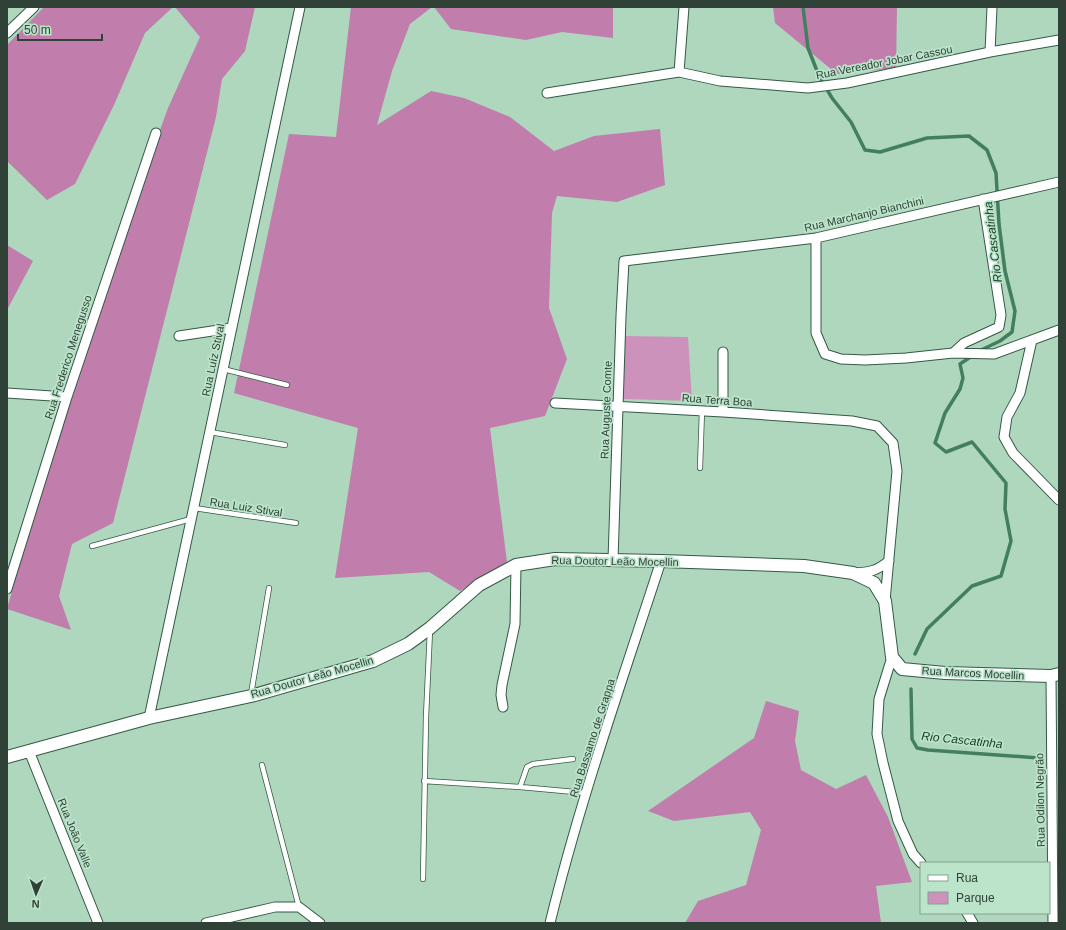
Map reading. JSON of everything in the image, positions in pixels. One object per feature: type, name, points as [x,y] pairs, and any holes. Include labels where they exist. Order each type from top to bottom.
[{"type":"street","points":[[7,33],[34,7]]},
{"type":"street","name":"Rua Luíz Stival","points":[[149,718],[300,7]]},
{"type":"street","points":[[680,72],[684,7]]},
{"type":"street","points":[[990,52],[992,7]]},
{"type":"street","name":"Rua Vereador Jobar Cassou","points":[[547,93],[680,72],[720,81],[808,88],[847,84],[990,52],[1059,40]]},
{"type":"street","name":"Rua Frederico Menegusso","points":[[7,589],[67,397],[156,133]]},
{"type":"street","name":"Rua Marchanjo Bianchini","points":[[624,261],[816,238],[1059,182]]},
{"type":"street","points":[[953,353],[964,343],[999,327],[1001,316],[983,199]]},
{"type":"street","points":[[816,238],[816,333],[825,354],[840,359],[865,360],[906,358],[953,353],[994,354],[1059,330]]},
{"type":"street","name":"Rua Auguste Comte","points":[[614,560],[624,261]]},
{"type":"street","points":[[179,336],[232,328]]},
{"type":"street","points":[[1032,340],[1020,393],[1007,417],[1004,437],[1013,453],[1058,500]]},
{"type":"street","points":[[723,352],[723,412]]},
{"type":"street","points":[[7,393],[67,397]]},
{"type":"street","name":"Rua Terra Boa","points":[[555,403],[702,410],[852,421],[877,426],[893,443],[897,471],[889,560]]},
{"type":"street","name":"Rua Doutor Leão Mocellin","points":[[7,757],[149,718],[251,696],[373,660],[408,644],[430,628],[479,585],[516,565],[555,560],[661,561],[804,566],[854,573],[874,583],[886,601],[892,658]]},
{"type":"street","points":[[854,573],[867,573],[878,569],[889,560]]},
{"type":"street","points":[[886,601],[889,560]]},
{"type":"street","name":"Rua Bassamo de Grappa","points":[[550,923],[561,876],[586,793],[661,561]]},
{"type":"street","points":[[504,707],[501,695],[515,624],[516,565]]},
{"type":"street","points":[[892,658],[879,699],[877,734],[882,763],[898,821],[913,854],[920,862]]},
{"type":"street","name":"Rua Marcos Mocellin","points":[[892,658],[902,669],[945,674],[1055,675]]},
{"type":"street","name":"Rua Odilon Negrão","points":[[1053,923],[1055,675]]},
{"type":"street","name":"Rua João Valle","points":[[29,751],[98,923]]},
{"type":"street","points":[[206,923],[275,907],[299,908],[320,923]]},
{"type":"street","points":[[968,914],[973,923]]},
{"type":"lane","points":[[223,369],[287,385]]},
{"type":"lane","points":[[700,468],[702,410]]},
{"type":"lane","points":[[210,432],[285,445]]},
{"type":"lane","name":"Rua Luiz Stival","points":[[194,508],[296,523]]},
{"type":"lane","points":[[92,546],[191,519]]},
{"type":"lane","points":[[251,696],[269,588]]},
{"type":"lane","points":[[422,878],[430,628]]},
{"type":"lane","points":[[520,787],[527,768],[533,764],[573,759]]},
{"type":"lane","points":[[262,765],[299,908]]},
{"type":"lane","points":[[424,781],[586,793]]},
{"type":"green space","points":[[625,336],[688,337],[692,401],[623,399]]},
{"type":"shaded area","points":[[44,7],[173,7],[145,33],[114,105],[75,184],[47,200],[7,161],[7,45]]},
{"type":"shaded area","points":[[175,7],[255,7],[245,51],[222,79],[216,117],[113,523],[72,544],[59,596],[71,630],[7,609],[35,509],[138,191],[168,108],[200,37]]},
{"type":"shaded area","points":[[351,7],[432,7],[410,24],[392,71],[377,125],[431,91],[464,98],[510,117],[554,151],[594,136],[660,129],[665,185],[617,202],[557,196],[552,213],[549,308],[567,359],[545,416],[490,428],[507,562],[460,591],[429,572],[335,578],[358,428],[234,393],[289,134],[336,137]]},
{"type":"shaded area","points":[[434,7],[613,7],[613,38],[562,32],[526,40],[451,29]]},
{"type":"shaded area","points":[[773,7],[897,7],[896,68],[837,74],[775,23]]},
{"type":"shaded area","points":[[7,245],[33,261],[7,310]]},
{"type":"shaded area","points":[[766,701],[799,711],[795,741],[801,770],[836,789],[866,775],[888,817],[912,882],[876,886],[881,923],[685,923],[698,901],[746,885],[761,830],[750,812],[674,821],[648,811],[754,738]]},
{"type":"waterway","name":"Rio Cascatinha","points":[[803,7],[808,48],[819,76],[832,98],[851,122],[865,150],[880,152],[927,138],[969,136],[987,150],[996,173],[999,224],[1005,271],[1015,311],[1012,332],[1000,341],[979,351]]},
{"type":"waterway","name":"Rio Cascatinha","points":[[915,654],[927,629],[972,586],[1001,576],[1011,541],[1005,509],[1006,483],[972,442],[946,452],[935,443],[945,413],[960,389],[963,378],[960,364],[972,356]]},
{"type":"waterway","name":"Rio Cascatinha","points":[[911,689],[912,739],[917,748],[1039,758]]}]
